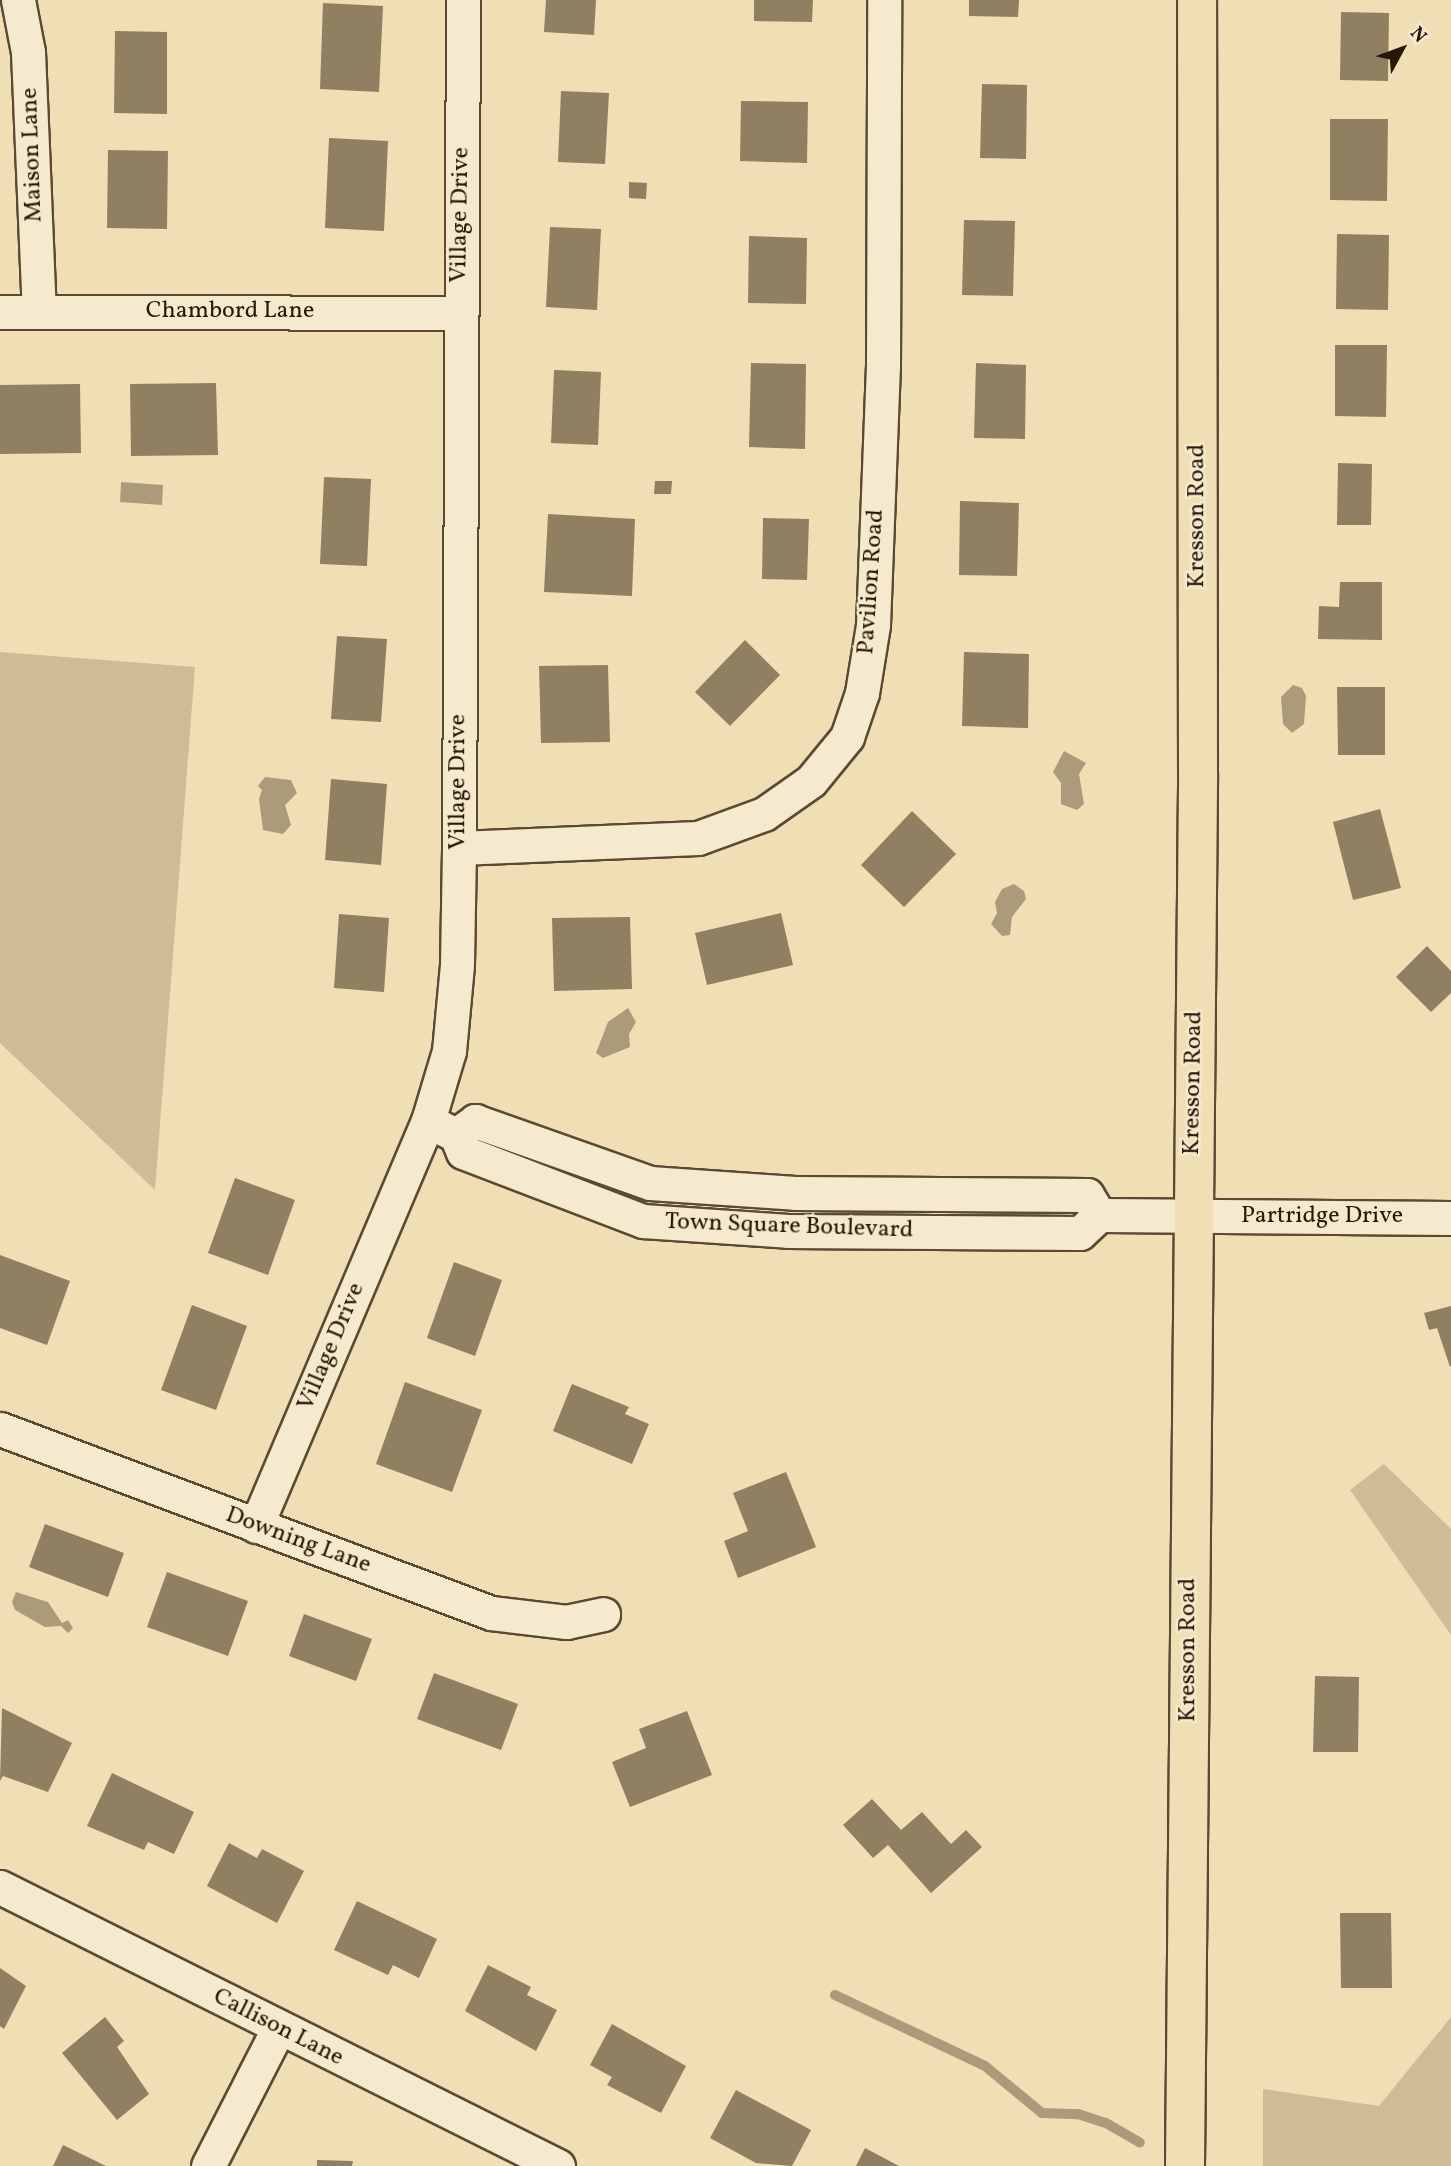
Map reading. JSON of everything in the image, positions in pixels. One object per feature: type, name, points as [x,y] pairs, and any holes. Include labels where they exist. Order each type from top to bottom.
[{"type":"main road","name":"Kresson Road","points":[[1185,2166],[1198,774],[1197,0]]},
{"type":"street","name":"Maison Lane","points":[[18,0],[28,52],[39,310]]},
{"type":"street","name":"Village Drive","points":[[256,1526],[442,1128],[457,964],[463,0]]},
{"type":"street","name":"Pavilion Road","points":[[459,848],[698,838],[764,814],[811,781],[846,737],[862,693],[873,625],[883,366],[884,0]]},
{"type":"street","name":"Chambord Lane","points":[[0,312],[459,313]]},
{"type":"street","name":"Town Square Boulevard","points":[[442,1128],[475,1121],[650,1183],[795,1193],[1087,1195],[1098,1215],[1192,1217]]},
{"type":"street","name":"Partridge Drive","points":[[1192,1217],[1451,1218]]},
{"type":"street","name":"Downing Lane","points":[[0,1429],[491,1613],[566,1622],[603,1614]]},
{"type":"street","name":"Callison Lane","points":[[0,1887],[278,2029],[558,2166]]},
{"type":"street","points":[[208,2166],[278,2029]]},
{"type":"shaded area","points":[[121,482],[163,485],[162,505],[120,502]]},
{"type":"shaded area","points":[[0,652],[195,667],[155,1190],[0,1043]]},
{"type":"shaded area","points":[[1293,685],[1302,688],[1306,696],[1304,724],[1292,733],[1283,724],[1281,697]]},
{"type":"shaded area","points":[[1064,751],[1086,763],[1079,774],[1084,804],[1077,810],[1061,804],[1061,783],[1053,772]]},
{"type":"shaded area","points":[[265,777],[291,780],[297,793],[285,805],[291,825],[283,834],[263,830],[259,799],[262,790],[258,786]]},
{"type":"shaded area","points":[[1014,884],[1024,891],[1026,899],[1012,917],[1010,935],[1002,936],[991,924],[997,913],[995,902],[1002,889]]},
{"type":"shaded area","points":[[628,1008],[636,1022],[629,1034],[630,1047],[603,1058],[596,1053],[608,1022]]},
{"type":"shaded area","points":[[1384,1464],[1451,1529],[1451,1635],[1350,1490]]},
{"type":"shaded area","points":[[16,1592],[48,1602],[62,1623],[68,1620],[73,1628],[68,1633],[61,1626],[45,1627],[15,1610],[12,1602]]},
{"type":"shaded area","points":[[1451,2017],[1451,2166],[1263,2166],[1263,2089],[1379,2106]]},
{"type":"building","points":[[546,0],[596,0],[594,35],[544,32]]},
{"type":"building","points":[[754,0],[813,0],[812,22],[754,21]]},
{"type":"building","points":[[969,0],[1019,0],[1018,17],[969,16]]},
{"type":"building","points":[[323,3],[383,6],[379,92],[320,89]]},
{"type":"building","points":[[1341,12],[1389,13],[1388,81],[1340,80]]},
{"type":"building","points":[[115,31],[167,32],[167,114],[114,113]]},
{"type":"building","points":[[982,84],[1027,85],[1026,159],[980,158]]},
{"type":"building","points":[[561,91],[609,93],[605,164],[558,162]]},
{"type":"building","points":[[741,101],[808,102],[807,163],[740,161]]},
{"type":"building","points":[[1330,119],[1388,119],[1387,201],[1330,200]]},
{"type":"building","points":[[329,138],[388,141],[384,231],[325,228]]},
{"type":"building","points":[[108,150],[168,151],[167,229],[107,228]]},
{"type":"building","points":[[629,182],[647,183],[646,199],[629,198]]},
{"type":"building","points":[[964,220],[1015,221],[1013,296],[962,295]]},
{"type":"building","points":[[550,227],[601,229],[597,310],[546,307]]},
{"type":"building","points":[[1337,234],[1389,235],[1388,310],[1336,309]]},
{"type":"building","points":[[749,236],[807,238],[806,304],[748,303]]},
{"type":"building","points":[[1335,345],[1387,345],[1386,417],[1335,416]]},
{"type":"building","points":[[751,363],[806,364],[805,449],[749,447]]},
{"type":"building","points":[[976,363],[1026,365],[1025,439],[974,438]]},
{"type":"building","points":[[554,370],[601,372],[598,445],[551,443]]},
{"type":"building","points":[[216,383],[218,455],[131,456],[130,384]]},
{"type":"building","points":[[80,384],[81,453],[0,454],[0,385]]},
{"type":"building","points":[[1338,463],[1372,464],[1371,525],[1337,525]]},
{"type":"building","points":[[324,477],[371,479],[367,566],[320,564]]},
{"type":"building","points":[[655,481],[672,481],[671,494],[654,494]]},
{"type":"building","points":[[960,501],[1019,503],[1017,576],[959,575]]},
{"type":"building","points":[[548,514],[635,519],[632,596],[544,592]]},
{"type":"building","points":[[763,518],[809,519],[807,580],[762,579]]},
{"type":"building","points":[[1340,582],[1382,582],[1382,640],[1318,639],[1319,606],[1339,607]]},
{"type":"building","points":[[337,636],[387,639],[381,722],[331,719]]},
{"type":"building","points":[[745,640],[780,675],[730,726],[695,692]]},
{"type":"building","points":[[964,652],[1029,654],[1028,728],[962,726]]},
{"type":"building","points":[[608,665],[610,742],[541,743],[539,666]]},
{"type":"building","points":[[1337,687],[1385,687],[1385,755],[1338,755]]},
{"type":"building","points":[[331,779],[387,784],[381,865],[325,860]]},
{"type":"building","points":[[1380,809],[1401,888],[1353,900],[1333,822]]},
{"type":"building","points":[[912,811],[956,854],[904,907],[861,865]]},
{"type":"building","points":[[781,913],[793,965],[707,985],[695,933]]},
{"type":"building","points":[[339,914],[389,918],[384,992],[334,988]]},
{"type":"building","points":[[630,917],[632,989],[554,991],[552,918]]},
{"type":"building","points":[[1427,946],[1451,971],[1451,993],[1431,1012],[1396,977]]},
{"type":"building","points":[[235,1178],[295,1200],[268,1275],[208,1253]]},
{"type":"building","points":[[0,1255],[70,1281],[47,1345],[0,1328]]},
{"type":"building","points":[[454,1262],[502,1280],[475,1356],[427,1338]]},
{"type":"building","points":[[192,1305],[247,1326],[216,1410],[161,1390]]},
{"type":"building","points":[[1451,1306],[1450,1367],[1437,1328],[1429,1330],[1424,1313]]},
{"type":"building","points":[[405,1382],[482,1410],[452,1492],[376,1464]]},
{"type":"building","points":[[572,1384],[629,1407],[625,1414],[649,1424],[632,1464],[553,1431]]},
{"type":"building","points":[[786,1472],[816,1547],[738,1578],[724,1541],[748,1531],[733,1493]]},
{"type":"building","points":[[45,1524],[124,1553],[108,1597],[29,1567]]},
{"type":"building","points":[[167,1572],[248,1601],[228,1656],[147,1627]]},
{"type":"building","points":[[304,1614],[372,1639],[356,1681],[289,1656]]},
{"type":"building","points":[[434,1673],[518,1704],[501,1750],[417,1719]]},
{"type":"building","points":[[1315,1676],[1359,1677],[1358,1752],[1313,1752]]},
{"type":"building","points":[[2,1708],[72,1743],[48,1792],[3,1776],[0,1781]]},
{"type":"building","points":[[687,1711],[712,1775],[630,1807],[612,1762],[646,1748],[639,1729]]},
{"type":"building","points":[[112,1773],[194,1812],[174,1854],[148,1842],[144,1850],[87,1826]]},
{"type":"building","points":[[872,1799],[901,1830],[922,1812],[951,1844],[966,1830],[982,1847],[931,1893],[888,1845],[873,1858],[843,1825]]},
{"type":"building","points":[[229,1843],[257,1858],[262,1849],[304,1871],[277,1923],[207,1886]]},
{"type":"building","points":[[357,1901],[437,1939],[419,1978],[393,1965],[388,1975],[334,1950]]},
{"type":"building","points":[[1340,1913],[1391,1913],[1392,1988],[1341,1988]]},
{"type":"building","points":[[488,1965],[531,1987],[527,1995],[557,2010],[536,2051],[465,2011]]},
{"type":"building","points":[[0,1968],[26,1986],[4,2029],[0,2026]]},
{"type":"building","points":[[105,2017],[124,2041],[117,2047],[149,2094],[117,2120],[62,2053]]},
{"type":"building","points":[[612,2024],[686,2066],[661,2113],[607,2085],[612,2077],[590,2065]]},
{"type":"building","points":[[736,2090],[811,2130],[792,2166],[756,2163],[710,2138]]},
{"type":"building","points":[[63,2145],[106,2166],[53,2166]]},
{"type":"building","points":[[865,2148],[899,2166],[856,2166]]},
{"type":"building","points":[[317,2160],[353,2161],[352,2166],[317,2166]]},
{"type":"waterway","points":[[835,1995],[985,2066],[1042,2113],[1078,2114],[1106,2123],[1140,2143]]}]
